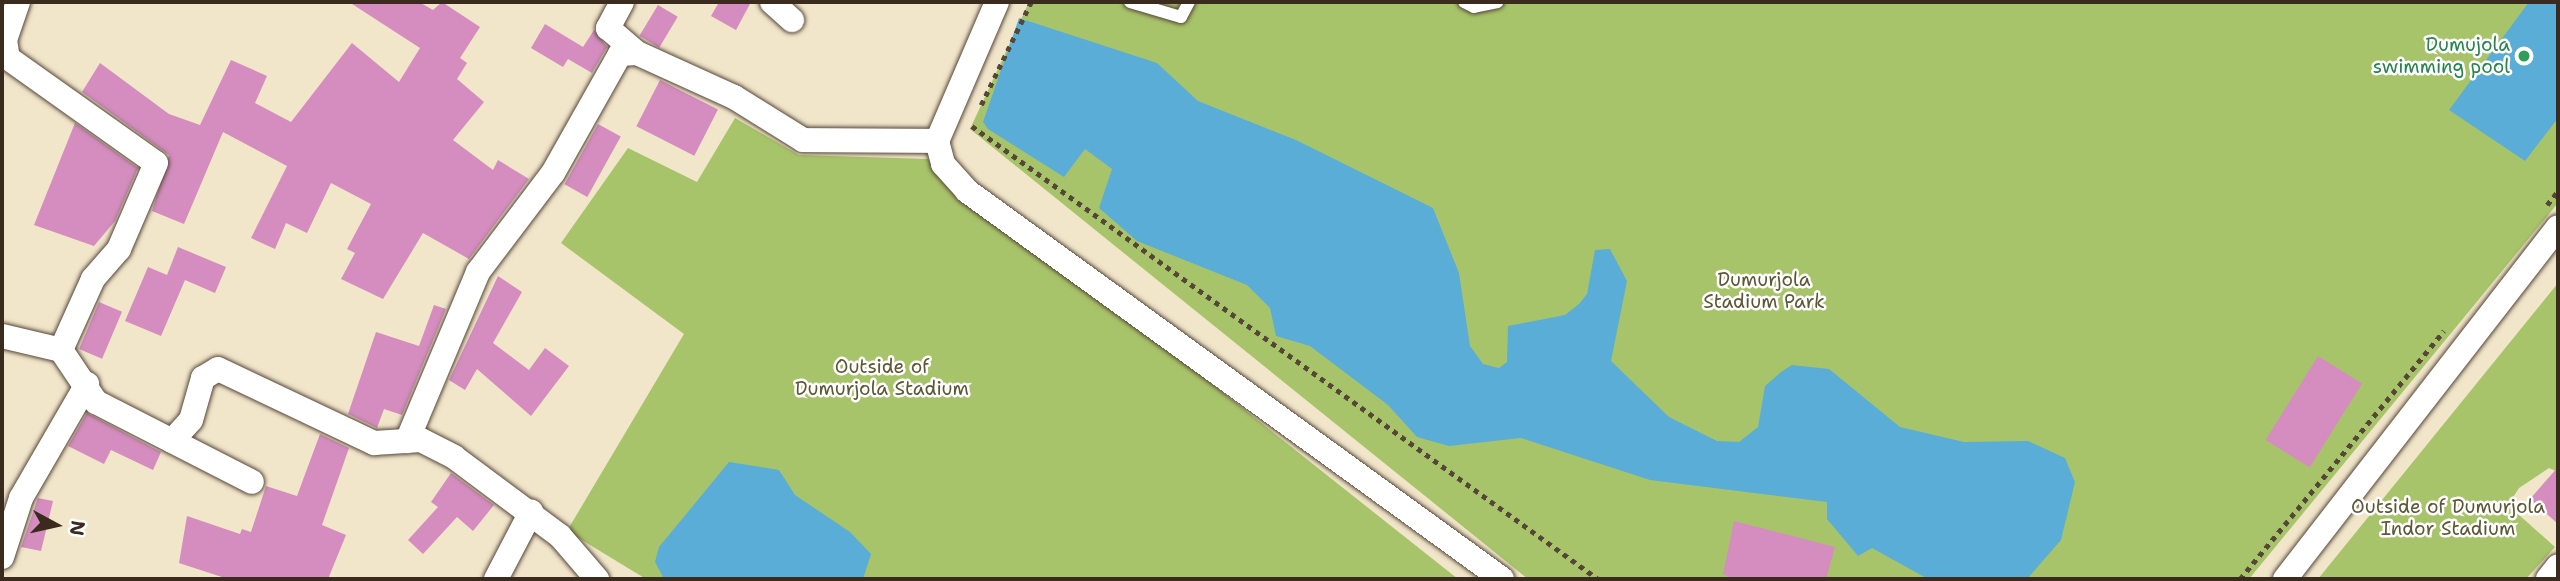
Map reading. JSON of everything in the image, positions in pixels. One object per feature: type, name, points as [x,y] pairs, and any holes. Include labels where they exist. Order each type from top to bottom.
[{"type":"street","points":[[622,2],[608,27],[637,53],[734,97],[803,140],[937,141]]},
{"type":"street","points":[[772,2],[792,20]]},
{"type":"street","points":[[997,2],[937,141],[943,164],[967,191],[1502,579]]},
{"type":"street","points":[[10,10],[8,58],[156,163],[119,249],[93,279],[61,350]]},
{"type":"street","points":[[407,441],[478,272],[553,173],[620,54],[637,53]]},
{"type":"street","points":[[2285,579],[2549,220]]},
{"type":"street","points":[[2,336],[61,350],[87,384],[96,402],[252,482]]},
{"type":"street","points":[[172,441],[191,420],[203,378],[218,369],[374,443],[421,440],[454,457],[531,512],[597,579]]},
{"type":"street","points":[[2,557],[21,498],[87,384]]},
{"type":"street","points":[[496,579],[531,512]]},
{"type":"street","points":[[2548,579],[2558,566]]},
{"type":"lane","points":[[1130,2],[1181,17],[1189,2]]},
{"type":"lane","points":[[1464,2],[1474,7],[1497,2]]},
{"type":"path","points":[[1031,2],[970,129],[1598,579]]},
{"type":"path","points":[[2549,220],[2558,191]]},
{"type":"path","points":[[2240,579],[2452,320]]},
{"type":"green space","name":"Dumurjola Stadium Park","points":[[1029,2],[2558,2],[2558,203],[2249,579],[1528,579],[970,129]]},
{"type":"green space","name":"Outside of Dumurjola Stadium","points":[[735,118],[799,155],[928,159],[1458,579],[646,579],[567,531],[684,334],[561,243],[628,148],[697,182]]},
{"type":"green space","name":"Outside of Dumurjola Indor Stadium","points":[[2558,283],[2558,472],[2549,468],[2519,488],[2508,505],[2555,547],[2526,579],[2318,579]]},
{"type":"water","name":"Dumujola swimming pool","points":[[2529,2],[2558,2],[2558,118],[2525,161],[2449,110]]},
{"type":"water","points":[[1019,18],[1157,63],[1198,101],[1296,140],[1433,208],[1459,273],[1470,346],[1483,364],[1499,368],[1507,362],[1508,326],[1565,315],[1579,304],[1587,294],[1595,250],[1610,249],[1627,281],[1611,361],[1669,417],[1717,441],[1739,442],[1758,427],[1765,386],[1781,372],[1792,365],[1829,369],[1900,427],[1964,442],[2028,441],[2065,458],[2075,482],[2061,540],[2027,579],[1928,579],[1872,548],[1858,556],[1827,519],[1827,502],[1650,480],[1521,438],[1449,446],[1417,437],[1388,405],[1310,346],[1276,336],[1270,308],[1247,285],[1137,241],[1099,208],[1112,169],[1085,149],[1064,177],[988,129],[983,122]]},
{"type":"water","points":[[729,462],[779,470],[795,495],[850,532],[871,554],[863,579],[664,579],[655,562],[659,547]]},
{"type":"building","points":[[349,2],[419,2],[433,10],[442,2],[480,27],[460,58],[467,63],[457,79],[484,102],[453,140],[493,170],[498,160],[529,179],[469,259],[423,233],[383,299],[341,279],[355,253],[347,249],[371,204],[331,183],[307,233],[286,223],[275,249],[251,238],[287,166],[223,132],[184,224],[152,211],[169,155],[82,92],[100,63],[169,114],[200,125],[231,60],[267,76],[255,103],[291,122],[352,43],[399,82],[420,48]]},
{"type":"building","points":[[719,2],[751,2],[736,30],[711,16]]},
{"type":"building","points":[[658,5],[678,17],[659,48],[639,36]]},
{"type":"building","points":[[545,24],[583,47],[594,30],[607,47],[592,73],[568,59],[563,67],[531,48]]},
{"type":"building","points":[[660,80],[718,110],[694,156],[636,126]]},
{"type":"building","points":[[75,123],[138,168],[115,221],[94,246],[34,225]]},
{"type":"building","points":[[598,124],[621,137],[587,197],[565,184]]},
{"type":"building","points":[[178,247],[226,267],[215,293],[185,280],[161,336],[125,321],[148,267],[167,275]]},
{"type":"building","points":[[498,276],[522,292],[493,343],[529,370],[545,348],[569,366],[531,416],[477,369],[465,390],[449,380]]},
{"type":"building","points":[[99,302],[122,312],[102,359],[79,349]]},
{"type":"building","points":[[434,305],[446,309],[402,415],[384,409],[377,428],[348,414],[376,332],[419,346]]},
{"type":"building","points":[[2318,356],[2362,384],[2310,468],[2266,440]]},
{"type":"building","points":[[87,413],[161,452],[153,470],[111,450],[104,464],[68,446]]},
{"type":"building","points":[[320,434],[349,448],[322,525],[346,535],[328,579],[228,579],[179,563],[187,516],[240,534],[242,529],[251,532],[266,486],[297,496]]},
{"type":"building","points":[[2558,467],[2558,524],[2530,499]]},
{"type":"building","points":[[451,473],[494,505],[473,531],[457,517],[423,554],[408,540],[438,507],[431,502]]},
{"type":"building","points":[[38,498],[53,501],[41,551],[21,547]]},
{"type":"building","points":[[1734,521],[1835,547],[1826,579],[1733,579],[1723,574]]},
{"type":"place","name":"Dumujola swimming pool","points":[[2524,56]]}]
